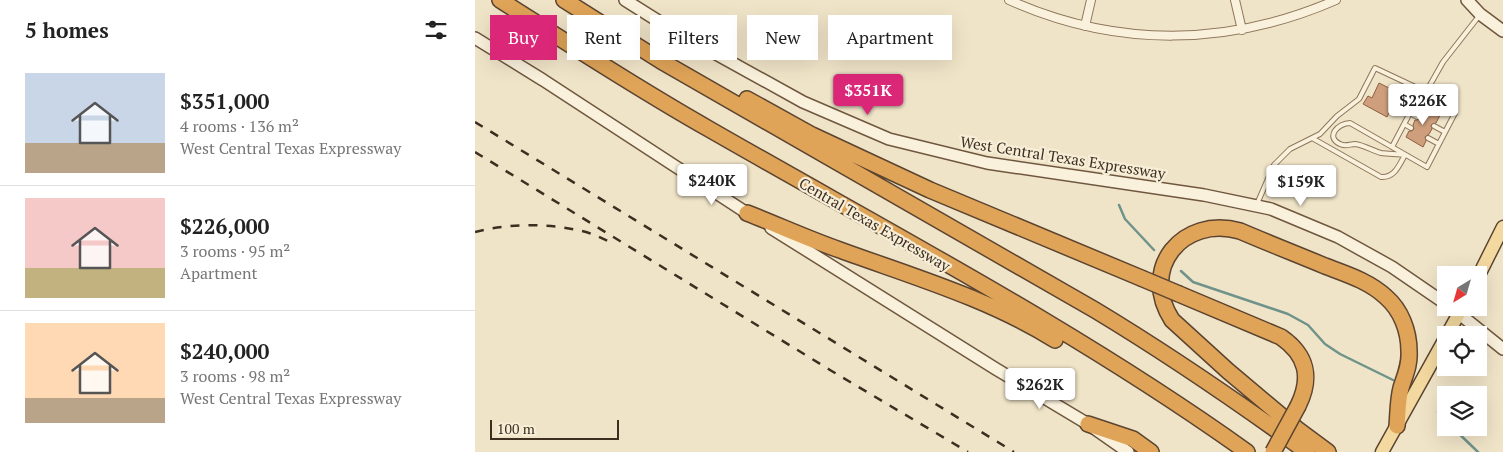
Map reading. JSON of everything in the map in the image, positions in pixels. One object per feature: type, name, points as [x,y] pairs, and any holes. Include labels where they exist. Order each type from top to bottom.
[{"type":"highway","name":"Central Texas Expressway","points":[[501,0],[573,47],[707,128],[987,287],[1191,413],[1247,452]]},
{"type":"highway","points":[[564,0],[661,61],[1095,310],[1159,349],[1307,452]]},
{"type":"highway","points":[[661,61],[709,78],[812,135],[930,190],[1281,337],[1290,343],[1301,358],[1306,374],[1306,386],[1298,406],[1273,452]]},
{"type":"highway","points":[[747,213],[837,249],[967,297],[1050,336],[1154,400],[1191,413]]},
{"type":"highway","points":[[1328,452],[1228,371],[1181,330],[1165,310],[1160,279],[1167,257],[1184,238],[1204,229],[1215,227],[1240,231],[1363,281],[1386,297],[1395,306],[1401,318],[1407,331],[1409,345],[1408,366],[1406,378],[1401,388],[1397,426]]},
{"type":"highway","points":[[1088,424],[1133,439],[1151,452]]},
{"type":"main road","name":"West Central Texas Expressway","points":[[625,0],[671,29],[803,102],[889,139],[987,163],[1204,195],[1271,209],[1338,237],[1392,267],[1437,298]]},
{"type":"main road","points":[[1467,0],[1503,31]]},
{"type":"main road","points":[[475,38],[747,213],[980,359],[1088,424],[1128,452]]},
{"type":"main road","points":[[1484,266],[1503,227]]},
{"type":"main road","points":[[1466,316],[1503,349]]},
{"type":"main road","points":[[1383,451],[1437,354]]},
{"type":"street","points":[[1009,0],[1048,16],[1085,26],[1128,34],[1154,36],[1204,35],[1242,30],[1280,21],[1336,0]]},
{"type":"street","points":[[1085,26],[1091,0]]},
{"type":"street","points":[[1235,0],[1242,30]]},
{"type":"lane","points":[[1392,147],[1410,113],[1443,62],[1481,14]]},
{"type":"lane","points":[[1256,206],[1274,165],[1290,149],[1320,134],[1337,116],[1359,99],[1375,68],[1424,91],[1455,113],[1427,167],[1350,123],[1340,124],[1334,133],[1337,142],[1342,145],[1356,144],[1381,152],[1405,155]]},
{"type":"lane","points":[[1410,113],[1417,116]]},
{"type":"lane","points":[[1404,124],[1411,128]]},
{"type":"lane","points":[[1434,126],[1445,132]]},
{"type":"lane","points":[[1312,138],[1381,177],[1393,176],[1405,155]]},
{"type":"lane","points":[[1428,138],[1439,144]]},
{"type":"building","points":[[1379,83],[1399,93],[1387,117],[1363,104],[1368,96],[1372,98]]},
{"type":"building","points":[[1422,106],[1440,115],[1436,123],[1431,125],[1432,129],[1425,137],[1426,141],[1423,147],[1406,137],[1409,131],[1414,129],[1415,120],[1420,118],[1418,114]]},
{"type":"waterway","points":[[1119,205],[1125,219],[1154,250]]},
{"type":"waterway","points":[[1181,271],[1193,282],[1288,314],[1308,325],[1325,344],[1340,354],[1393,380]]},
{"type":"waterway","points":[[1461,436],[1478,452]]},
{"type":"railway","points":[[475,122],[1014,452]]},
{"type":"railway","points":[[475,152],[830,370],[968,452]]},
{"type":"railway","points":[[475,232],[502,227],[531,225],[559,227],[586,232],[615,244]]}]
